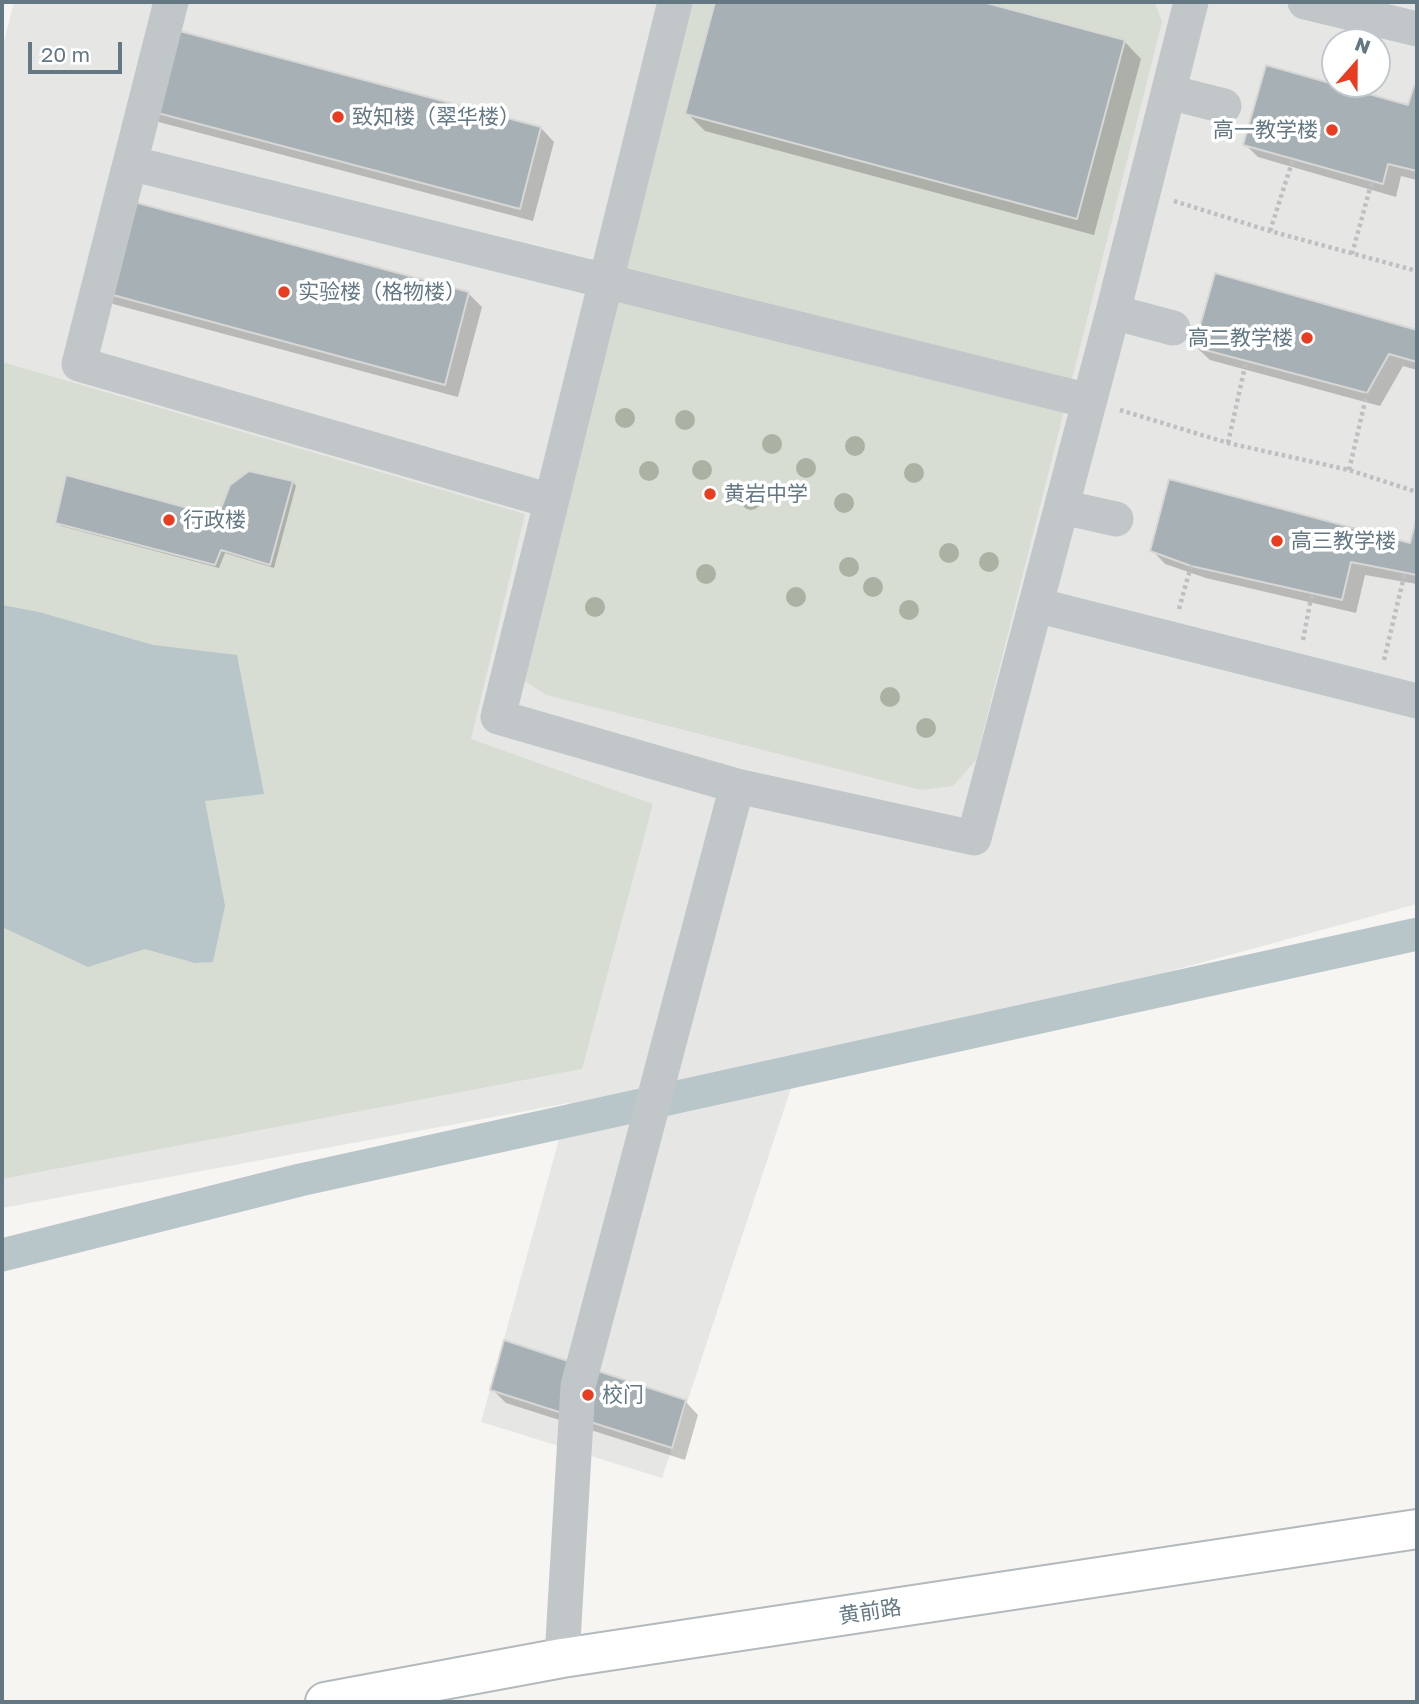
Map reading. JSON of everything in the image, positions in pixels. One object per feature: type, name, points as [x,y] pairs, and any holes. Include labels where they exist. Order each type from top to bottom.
[{"type":"main road","name":"黄前路","points":[[325,1702],[562,1658],[1417,1529]]},
{"type":"street","points":[[171,2],[79,364],[551,501]]},
{"type":"street","points":[[675,2],[498,718],[737,786],[974,838],[1113,312],[1191,2]]},
{"type":"street","points":[[1305,2],[1417,29]]},
{"type":"street","points":[[1169,92],[1224,106]]},
{"type":"street","points":[[130,163],[1088,401]]},
{"type":"street","points":[[1113,312],[1173,328]]},
{"type":"street","points":[[1062,507],[1116,519]]},
{"type":"street","points":[[1036,605],[1417,701]]},
{"type":"street","points":[[562,1658],[578,1386],[737,786]]},
{"type":"path","points":[[1270,231],[1293,159]]},
{"type":"path","points":[[1352,254],[1372,181]]},
{"type":"path","points":[[1143,191],[1270,231],[1417,271]]},
{"type":"path","points":[[1228,443],[1246,362]]},
{"type":"path","points":[[1349,470],[1367,393]]},
{"type":"path","points":[[1088,401],[1228,443],[1349,470],[1417,492]]},
{"type":"path","points":[[1170,640],[1191,566]]},
{"type":"path","points":[[1377,691],[1405,572]]},
{"type":"path","points":[[1297,672],[1312,593]]},
{"type":"shaded area","name":"黄岩中学","points":[[14,2],[1417,2],[1417,904],[796,1073],[662,1478],[481,1422],[569,1103],[2,1208],[2,49]]},
{"type":"shaded area","points":[[676,2],[1155,2],[1162,22],[976,760],[953,786],[921,790],[546,695],[520,678]]},
{"type":"shaded area","points":[[2,362],[525,514],[471,739],[653,804],[582,1069],[2,1179]]},
{"type":"shaded area","points":[[2,605],[39,612],[153,645],[237,655],[264,794],[205,801],[225,906],[213,962],[195,963],[145,949],[88,967],[2,927]]},
{"type":"building","points":[[715,2],[983,2],[1125,40],[1077,219],[685,114]]},
{"type":"building","name":"致知楼（翠华楼）","points":[[157,25],[541,127],[520,209],[135,107]]},
{"type":"building","name":"高一教学楼","points":[[1266,65],[1321,80],[1321,98],[1383,98],[1408,105],[1414,86],[1417,87],[1417,171],[1388,164],[1383,184],[1243,145]]},
{"type":"building","name":"实验楼（格物楼）","points":[[123,199],[469,292],[445,385],[98,291]]},
{"type":"building","name":"高二教学楼","points":[[1215,273],[1417,330],[1417,362],[1389,354],[1367,393],[1194,347]]},
{"type":"building","name":"行政楼","points":[[249,471],[293,481],[270,565],[221,550],[215,565],[55,523],[66,475],[218,516],[230,485]]},
{"type":"building","name":"高三教学楼","points":[[1169,479],[1410,543],[1417,516],[1417,575],[1351,562],[1342,600],[1191,566],[1150,551]]},
{"type":"building","name":"校门","points":[[504,1340],[686,1400],[672,1448],[490,1390]]},
{"type":"waterway","points":[[2,1255],[300,1180],[1417,934]]},
{"type":"place","name":"致知楼（翠华楼）","points":[[338,117]]},
{"type":"place","name":"高一教学楼","points":[[1332,130]]},
{"type":"place","name":"实验楼（格物楼）","points":[[284,292]]},
{"type":"place","name":"高二教学楼","points":[[1307,338]]},
{"type":"place","name":"黄岩中学","points":[[710,494]]},
{"type":"place","name":"行政楼","points":[[169,520]]},
{"type":"place","name":"高三教学楼","points":[[1277,541]]},
{"type":"place","name":"校门","points":[[588,1395]]}]
